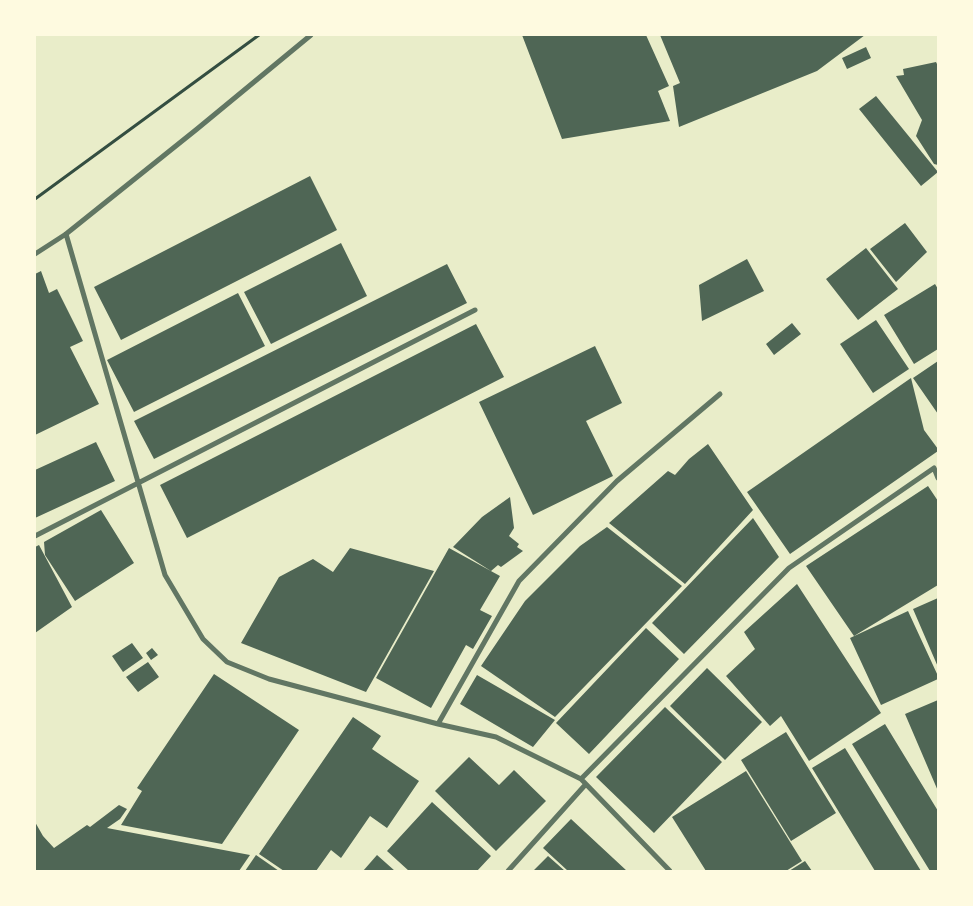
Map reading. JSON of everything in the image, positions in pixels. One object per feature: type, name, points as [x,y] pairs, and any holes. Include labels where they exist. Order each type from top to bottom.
[{"type":"street","points":[[35,254],[66,234],[311,35]]},
{"type":"street","points":[[66,234],[165,575],[203,638],[227,662],[269,679],[438,724],[496,737],[581,779],[670,871]]},
{"type":"street","points":[[35,536],[475,310]]},
{"type":"street","points":[[438,724],[519,581],[617,481],[720,394]]},
{"type":"street","points":[[581,779],[789,568],[934,468],[938,478]]},
{"type":"street","points":[[508,871],[586,784]]},
{"type":"path","points":[[35,199],[259,35]]},
{"type":"building","points":[[522,35],[646,35],[669,86],[658,91],[670,121],[562,139]]},
{"type":"building","points":[[660,35],[865,35],[817,71],[679,127],[673,86],[680,83]]},
{"type":"building","points":[[866,47],[871,58],[847,69],[842,58]]},
{"type":"building","points":[[936,62],[938,66],[938,165],[934,164],[916,136],[922,120],[896,76],[904,75],[903,69]]},
{"type":"building","points":[[876,96],[938,172],[921,186],[859,109]]},
{"type":"building","points":[[310,176],[337,230],[121,340],[94,287]]},
{"type":"building","points":[[905,223],[927,252],[896,282],[870,249]]},
{"type":"building","points":[[341,243],[367,296],[271,344],[244,292]]},
{"type":"building","points":[[866,248],[898,289],[858,320],[826,279]]},
{"type":"building","points":[[747,259],[764,291],[702,321],[699,285]]},
{"type":"building","points":[[447,264],[467,303],[154,459],[134,421]]},
{"type":"building","points":[[41,271],[49,293],[57,289],[83,341],[70,347],[99,404],[35,435],[35,274]]},
{"type":"building","points":[[935,284],[938,289],[938,349],[914,364],[884,315]]},
{"type":"building","points":[[238,293],[265,346],[134,412],[107,360]]},
{"type":"building","points":[[876,320],[909,369],[873,393],[840,344]]},
{"type":"building","points":[[792,323],[801,334],[774,355],[766,344]]},
{"type":"building","points":[[476,324],[504,377],[187,538],[160,485]]},
{"type":"building","points":[[595,346],[622,403],[586,421],[613,476],[533,515],[479,402]]},
{"type":"building","points":[[938,361],[938,414],[913,378]]},
{"type":"building","points":[[911,378],[924,430],[938,451],[790,554],[747,492]]},
{"type":"building","points":[[96,442],[115,481],[35,518],[35,470]]},
{"type":"building","points":[[708,444],[753,510],[685,584],[609,523],[668,471],[675,475],[689,459]]},
{"type":"building","points":[[928,486],[938,501],[938,585],[854,636],[806,566]]},
{"type":"building","points":[[510,497],[514,528],[509,536],[519,544],[517,547],[523,551],[501,567],[498,565],[491,571],[453,547],[482,517]]},
{"type":"building","points":[[101,510],[134,563],[75,601],[45,555],[44,542]]},
{"type":"building","points":[[753,518],[779,557],[684,654],[652,623]]},
{"type":"building","points":[[607,527],[682,586],[555,717],[481,666],[525,601],[580,546]]},
{"type":"building","points":[[39,545],[72,607],[35,633],[35,547]]},
{"type":"building","points":[[350,548],[434,571],[366,692],[241,643],[279,577],[313,559],[333,572]]},
{"type":"building","points":[[449,548],[500,576],[480,610],[492,616],[473,649],[466,645],[431,708],[376,678]]},
{"type":"building","points":[[797,584],[881,713],[809,761],[781,716],[770,726],[726,676],[755,649],[744,632]]},
{"type":"building","points":[[938,598],[938,667],[913,609]]},
{"type":"building","points":[[908,611],[938,679],[881,705],[850,638]]},
{"type":"building","points":[[646,628],[679,659],[589,754],[556,723]]},
{"type":"building","points":[[132,643],[143,658],[123,672],[112,656]]},
{"type":"building","points":[[152,648],[158,655],[151,660],[146,653]]},
{"type":"building","points":[[148,662],[159,677],[138,692],[126,677]]},
{"type":"building","points":[[707,668],[762,722],[725,760],[670,706]]},
{"type":"building","points":[[214,674],[299,730],[222,844],[121,825],[142,791],[137,788]]},
{"type":"building","points":[[477,675],[555,720],[533,747],[460,704]]},
{"type":"building","points":[[938,700],[938,791],[905,714]]},
{"type":"building","points":[[665,707],[722,762],[654,833],[596,777]]},
{"type":"building","points":[[353,717],[381,736],[372,749],[419,781],[387,828],[370,816],[341,858],[331,850],[316,871],[284,871],[259,854]]},
{"type":"building","points":[[885,724],[938,811],[938,870],[936,871],[930,871],[852,744]]},
{"type":"building","points":[[786,732],[836,813],[791,841],[741,760]]},
{"type":"building","points":[[845,748],[921,871],[875,871],[812,768]]},
{"type":"building","points":[[469,757],[499,785],[514,770],[546,801],[496,851],[435,791]]},
{"type":"building","points":[[746,771],[802,861],[786,871],[706,871],[672,817]]},
{"type":"building","points":[[432,802],[491,856],[477,871],[409,871],[387,851]]},
{"type":"building","points":[[119,805],[127,809],[120,819],[107,828],[250,855],[239,871],[35,871],[35,822],[43,836],[54,848],[87,825],[90,827]]},
{"type":"building","points":[[571,819],[627,871],[568,871],[543,848]]},
{"type":"building","points":[[256,855],[279,871],[245,871]]},
{"type":"building","points":[[377,855],[395,871],[363,871]]},
{"type":"building","points":[[548,856],[565,871],[533,871]]},
{"type":"building","points":[[805,861],[812,871],[789,871]]}]
